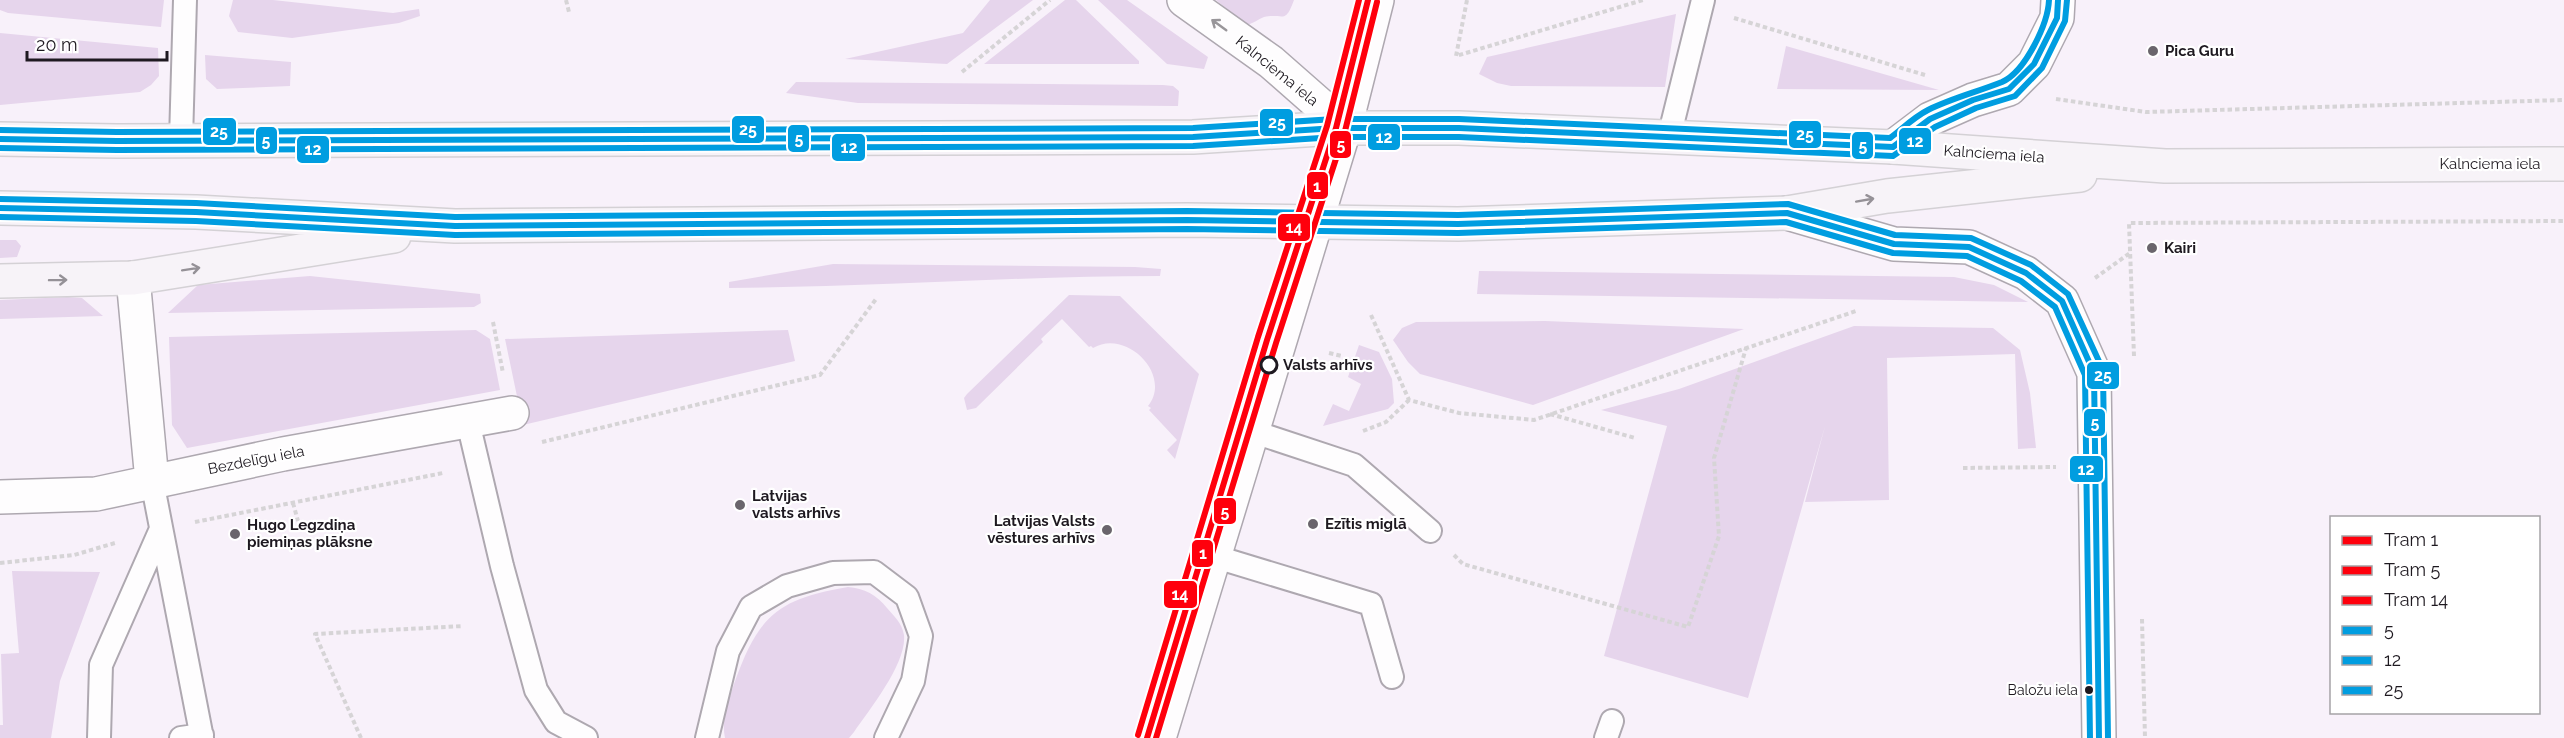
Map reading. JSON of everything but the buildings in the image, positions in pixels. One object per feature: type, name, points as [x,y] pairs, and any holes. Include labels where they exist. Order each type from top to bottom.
[{"type":"main road","points":[[0,139],[1193,137],[1346,128]]},
{"type":"main road","name":"Kalnciema iela","points":[[1346,128],[1459,128],[1893,147],[2165,165],[2564,164]]},
{"type":"main road","name":"Kalnciema iela","points":[[455,226],[1187,220],[1458,224],[1787,213],[1887,196],[2165,165]]},
{"type":"main road","points":[[0,208],[196,212],[455,226]]},
{"type":"main road","points":[[0,281],[133,278],[455,226]]},
{"type":"street","name":"Kalnciema iela","points":[[1184,0],[1271,62],[1346,128]]},
{"type":"street","points":[[1159,738],[1251,431],[1346,128],[1377,0]]},
{"type":"street","points":[[1893,147],[1929,119],[1972,100],[2009,89],[2034,64],[2057,18],[2058,0]]},
{"type":"street","points":[[1787,213],[1894,244],[1969,247],[2026,273],[2062,301],[2094,373],[2099,738]]},
{"type":"street","points":[[133,278],[152,481]]},
{"type":"street","name":"Bezdelīgu iela","points":[[0,497],[96,494],[283,454],[512,413]]},
{"type":"lane","points":[[181,140],[185,0]]},
{"type":"lane","points":[[1669,137],[1703,4]]},
{"type":"lane","points":[[468,422],[502,566],[536,690],[556,722],[586,738]]},
{"type":"lane","points":[[1251,431],[1354,465],[1430,531]]},
{"type":"lane","points":[[152,481],[195,737]]},
{"type":"lane","points":[[99,738],[101,665],[161,529]]},
{"type":"lane","points":[[1213,556],[1371,604],[1392,677]]},
{"type":"lane","points":[[707,738],[728,651],[751,607],[787,586],[833,573],[874,572],[907,597],[921,636],[913,681],[886,738]]},
{"type":"path","points":[[566,0],[568,12]]},
{"type":"path","points":[[962,72],[1050,0]]},
{"type":"path","points":[[1467,0],[1456,56],[1643,0]]},
{"type":"path","points":[[1703,4],[1928,76]]},
{"type":"path","points":[[2009,89],[2080,104],[2146,112],[2564,100]]},
{"type":"path","points":[[2129,223],[2564,221]]},
{"type":"path","points":[[2091,281],[2130,253]]},
{"type":"path","points":[[532,444],[820,375],[876,299]]},
{"type":"path","points":[[1371,315],[1409,400],[1459,413],[1534,420],[1856,311]]},
{"type":"path","points":[[1430,531],[1463,564],[1688,627],[1719,536],[1714,458],[1746,348]]},
{"type":"path","points":[[1329,353],[1342,356]]},
{"type":"path","points":[[1549,414],[1635,438]]},
{"type":"path","points":[[1963,468],[2096,467]]},
{"type":"path","points":[[0,563],[74,555],[161,529],[442,473]]},
{"type":"path","points":[[293,503],[298,521]]},
{"type":"path","points":[[361,738],[315,634],[463,626]]},
{"type":"shaded area","points":[[0,0],[164,0],[161,27],[8,13],[0,10]]},
{"type":"shaded area","points":[[233,0],[273,0],[393,13],[419,9],[420,16],[399,23],[292,38],[238,32],[229,16]]},
{"type":"shaded area","points":[[990,0],[1033,0],[947,64],[845,59],[963,33]]},
{"type":"shaded area","points":[[1065,0],[1076,0],[1139,61],[1139,64],[984,64]]},
{"type":"shaded area","points":[[1098,0],[1127,0],[1208,57],[1204,69],[1167,64]]},
{"type":"shaded area","points":[[1216,0],[1294,0],[1286,15],[1264,17],[1246,25]]},
{"type":"shaded area","points":[[1676,14],[1665,87],[1511,86],[1497,83],[1479,74],[1487,57]]},
{"type":"shaded area","points":[[0,33],[158,48],[159,76],[140,92],[0,105]]},
{"type":"shaded area","points":[[1786,46],[1939,90],[1777,89]]},
{"type":"shaded area","points":[[205,55],[291,62],[290,86],[217,89],[206,79]]},
{"type":"shaded area","points":[[796,82],[1163,85],[1173,86],[1179,91],[1178,106],[858,103],[786,93]]},
{"type":"shaded area","points":[[0,240],[16,240],[21,246],[17,257],[0,258]]},
{"type":"shaded area","points":[[833,264],[1161,269],[1160,276],[729,288],[729,282]]},
{"type":"shaded area","points":[[1479,271],[1954,277],[1994,285],[2028,302],[1477,294]]},
{"type":"shaded area","points":[[310,276],[480,294],[481,303],[474,307],[168,313],[198,285]]},
{"type":"shaded area","points":[[1069,295],[1120,296],[1199,374],[1175,459],[1167,450],[1177,440],[1149,410],[1155,381],[1142,358],[1131,349],[1119,344],[1106,343],[1093,348],[1089,347],[1062,319],[1041,339],[1043,342],[976,408],[967,410],[964,398],[967,394]]},
{"type":"shaded area","points":[[82,298],[103,316],[0,319],[0,300]]},
{"type":"shaded area","points":[[1545,321],[1744,329],[1533,405],[1420,374],[1408,362],[1393,340],[1402,328],[1416,322]]},
{"type":"shaded area","points":[[1854,326],[1993,328],[2020,350],[2030,393],[2036,448],[2018,449],[2015,354],[1887,358],[1889,500],[1805,502],[1825,426],[1748,698],[1604,656],[1667,426],[1601,410],[1679,389]]},
{"type":"shaded area","points":[[476,330],[490,339],[500,390],[187,448],[172,425],[169,337]]},
{"type":"shaded area","points":[[788,330],[795,361],[523,425],[505,339]]},
{"type":"shaded area","points":[[1359,345],[1379,352],[1392,379],[1394,403],[1388,409],[1323,426],[1333,404],[1349,411],[1361,384],[1348,377]]},
{"type":"shaded area","points":[[12,571],[100,572],[60,681],[51,738],[0,738],[0,725],[3,725],[1,654],[19,653]]},
{"type":"shaded area","points":[[848,587],[865,591],[879,599],[897,620],[904,635],[900,659],[894,672],[854,732],[849,738],[725,738],[725,717],[730,697],[743,661],[762,627],[787,605],[823,592]]},
{"type":"tram line","name":"14","points":[[1138,735],[1258,337],[1327,126],[1359,0]]},
{"type":"tram line","name":"1","points":[[1147,738],[1267,340],[1336,128],[1368,0]]},
{"type":"tram line","name":"5","points":[[1156,738],[1276,343],[1345,131],[1377,2]]},
{"type":"transit line","name":"25","points":[[0,130],[117,132],[1193,128],[1335,119],[1459,119],[1890,138],[1928,110],[2011,77],[2027,58],[2040,34],[2049,0]]},
{"type":"transit line","name":"5","points":[[0,139],[117,141],[1193,137],[1336,128],[1459,128],[1893,147],[1930,119],[1973,100],[2009,89],[2034,64],[2057,18],[2058,0]]},
{"type":"transit line","name":"12","points":[[0,148],[117,150],[1193,146],[1336,137],[1459,137],[1893,156],[1935,127],[1976,108],[2015,96],[2042,68],[2065,21],[2067,0]]},
{"type":"transit line","name":"25","points":[[0,199],[196,203],[455,217],[1187,211],[1458,215],[1788,204],[1895,235],[1971,238],[2031,265],[2068,294],[2103,370],[2108,738]]},
{"type":"transit line","name":"5","points":[[0,208],[196,212],[455,226],[1187,220],[1458,224],[1787,213],[1894,244],[1969,247],[2026,273],[2062,301],[2094,373],[2099,738]]},
{"type":"transit line","name":"12","points":[[0,217],[196,221],[455,235],[1187,229],[1458,233],[1786,222],[1893,253],[1967,256],[2021,281],[2055,307],[2085,375],[2090,738]]},
{"type":"place","name":"Pica Guru","points":[[2153,51]]},
{"type":"place","name":"Kairi","points":[[2152,248]]},
{"type":"place","name":"Valsts arhīvs","points":[[1269,365]]},
{"type":"place","name":"Latvijas valsts arhīvs","points":[[740,505]]},
{"type":"place","name":"Ezītis miglā","points":[[1313,524]]},
{"type":"place","name":"Latvijas Valsts vēstures arhīvs","points":[[1107,530]]},
{"type":"place","name":"Hugo Legzdiņa piemiņas plāksne","points":[[235,534]]},
{"type":"place","name":"Baložu iela","points":[[2089,690]]}]
